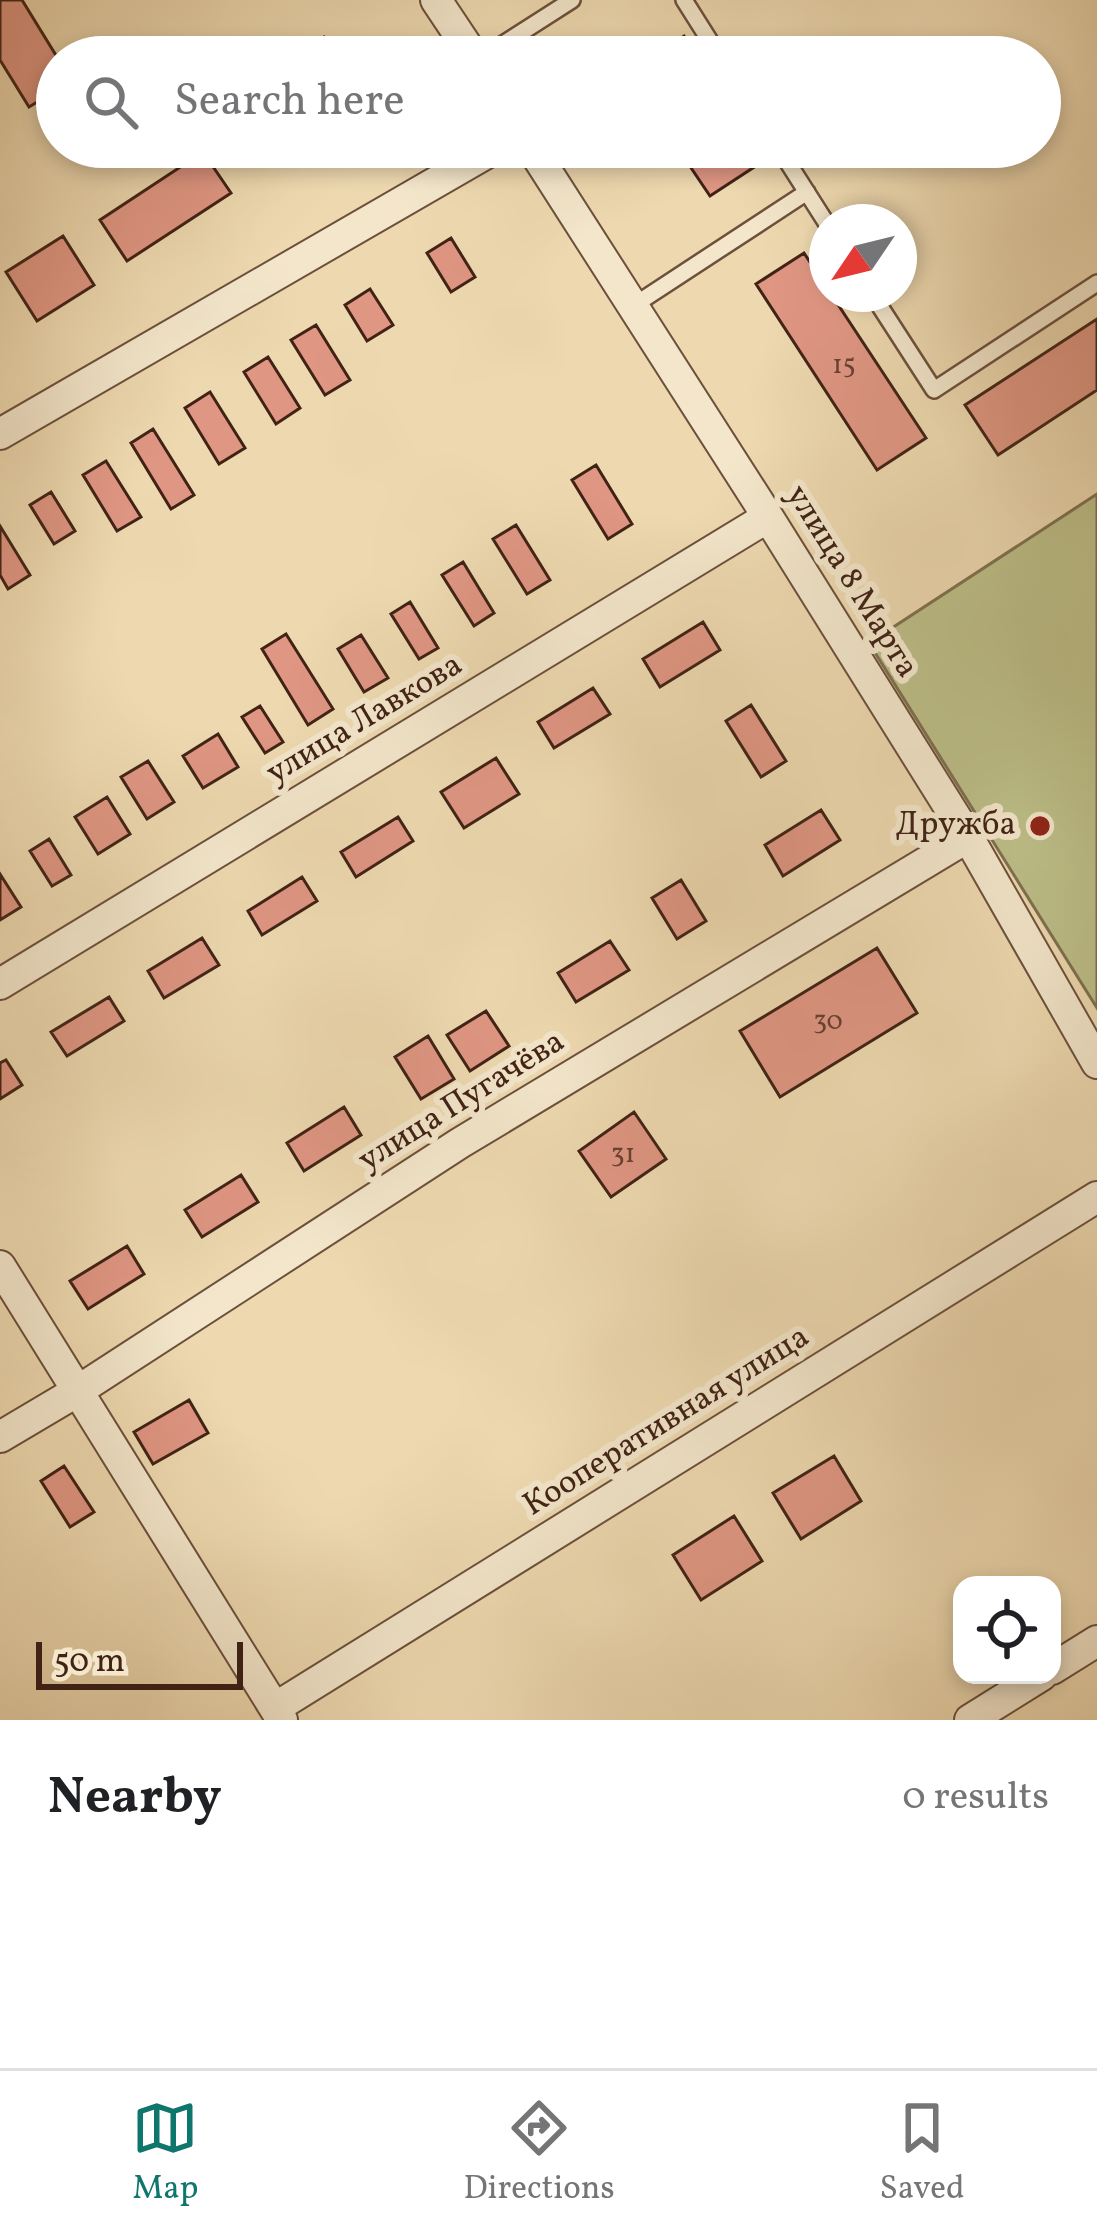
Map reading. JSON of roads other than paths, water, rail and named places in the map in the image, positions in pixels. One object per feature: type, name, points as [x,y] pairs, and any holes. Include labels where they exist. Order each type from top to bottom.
[{"type":"street","points":[[436,0],[460,36]]},
{"type":"street","points":[[0,434],[460,168]]},
{"type":"street","name":"улица 8 Марта","points":[[544,168],[968,837],[1097,1063]]},
{"type":"street","name":"улица Лавкова","points":[[0,984],[768,517]]},
{"type":"street","name":"улица Пугачёва","points":[[0,1437],[460,1143],[968,837]]},
{"type":"street","name":"Кооперативная улица","points":[[278,1714],[1097,1198]]},
{"type":"street","points":[[0,1266],[278,1714]]},
{"type":"street","points":[[1061,1663],[1097,1641]]},
{"type":"street","points":[[970,1720],[1028,1684]]},
{"type":"lane","points":[[516,36],[572,0]]},
{"type":"lane","points":[[683,0],[706,36]]},
{"type":"lane","points":[[792,168],[814,204]]},
{"type":"lane","points":[[633,306],[807,192]]},
{"type":"lane","points":[[884,312],[934,390],[1097,283]]},
{"type":"place","name":"Дружба","points":[[1040,826]]}]
